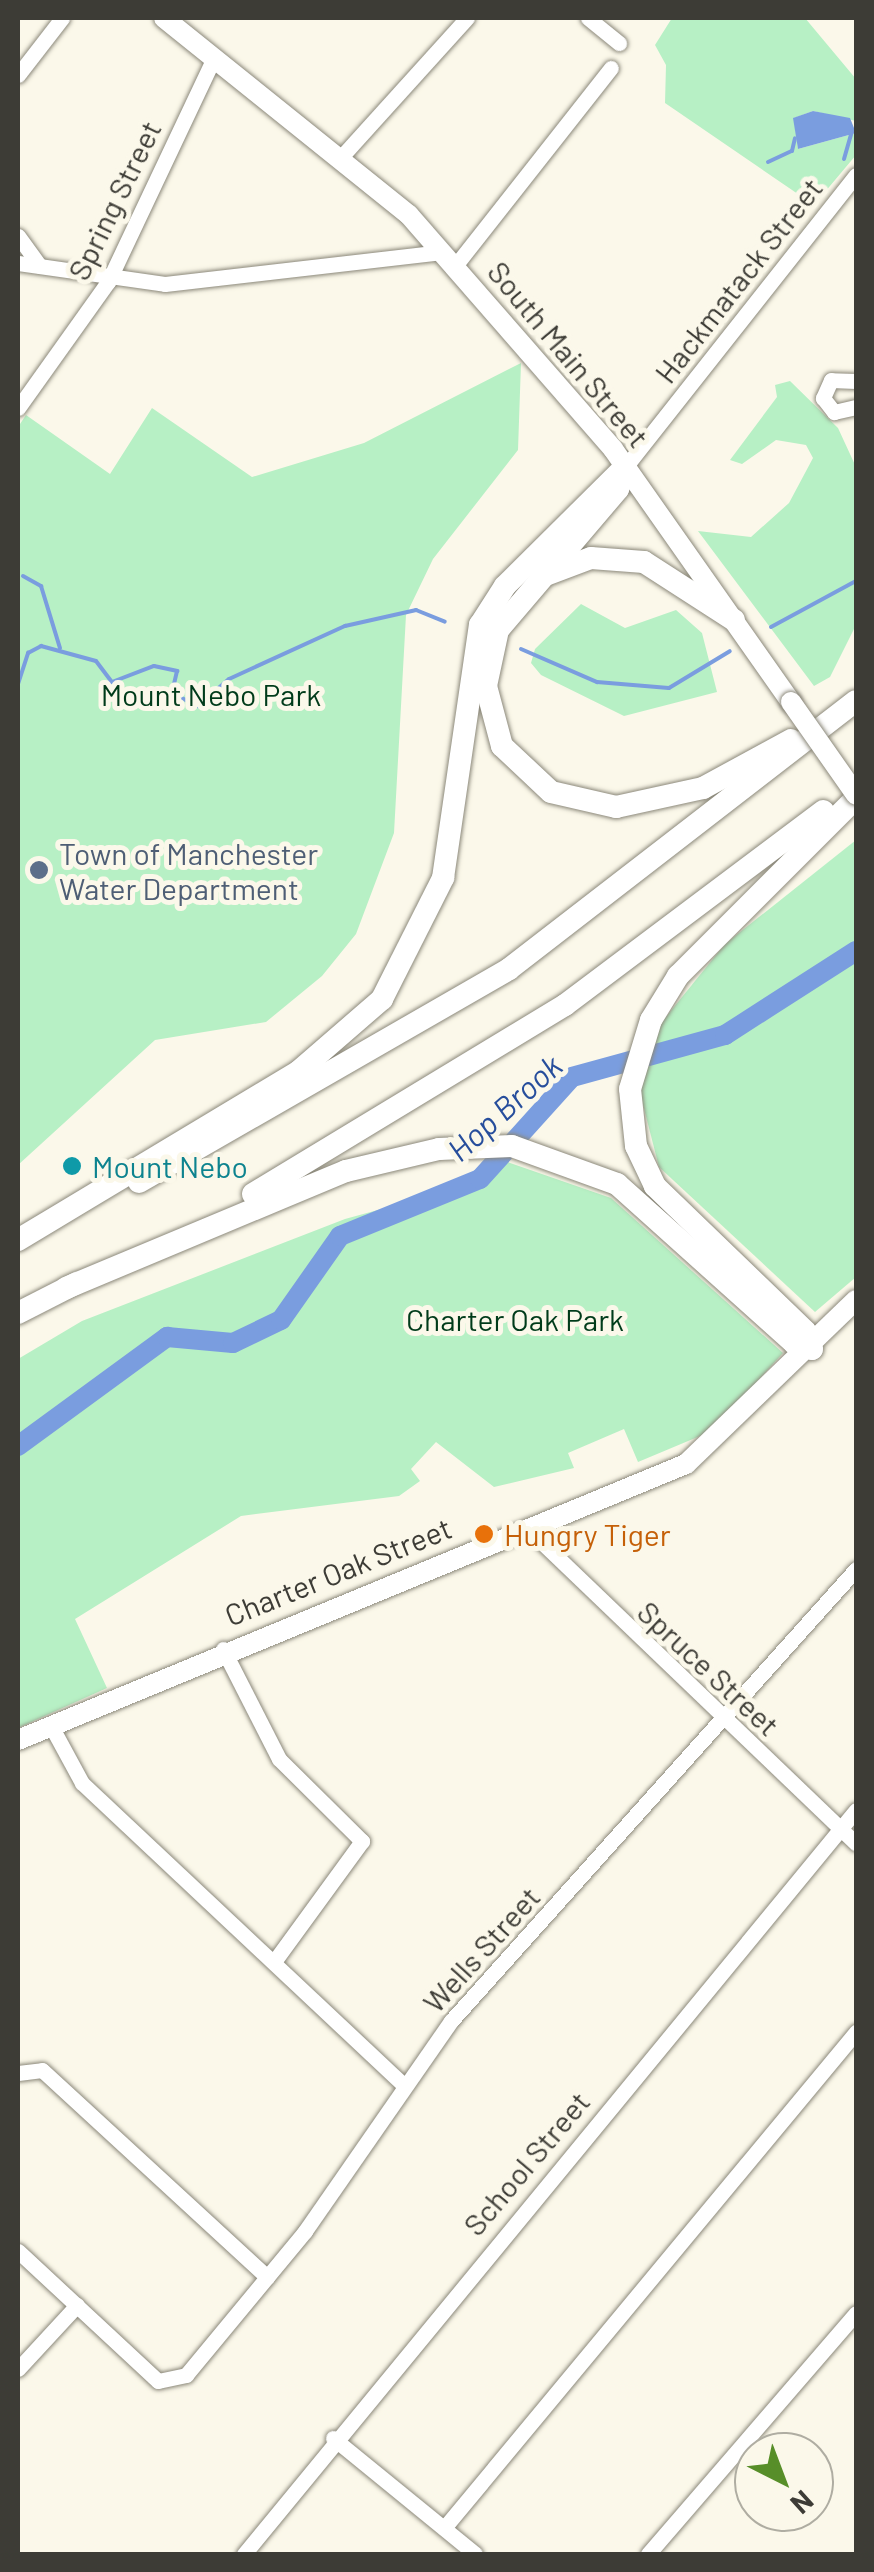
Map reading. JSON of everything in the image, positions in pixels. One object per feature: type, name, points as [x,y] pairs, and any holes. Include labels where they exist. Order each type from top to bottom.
[{"type":"highway","points":[[626,466],[612,496],[524,590],[490,650],[488,708],[519,769],[574,802],[636,806],[703,788],[766,756],[856,690]]},
{"type":"highway","points":[[18,1241],[299,1072],[382,999],[444,878],[480,624],[516,574],[626,466]]},
{"type":"highway","points":[[524,590],[577,561],[632,559],[676,575],[734,620]]},
{"type":"highway","points":[[18,1241],[258,1120],[466,997],[667,856],[856,701]]},
{"type":"highway","points":[[18,1313],[288,1176],[480,1062],[651,944],[856,783]]},
{"type":"highway","points":[[812,1348],[805,1331],[655,1186],[634,1136],[631,1083],[643,1039],[689,963],[856,797]]},
{"type":"highway","points":[[66,1288],[346,1170],[490,1145],[536,1150],[628,1191],[794,1342],[812,1348]]},
{"type":"main road","name":"South Main Street","points":[[169,19],[214,58],[343,155],[448,259],[626,466],[856,797]]},
{"type":"main road","name":"Charter Oak Street","points":[[18,1740],[223,1649],[528,1529],[702,1455],[856,1300]]},
{"type":"street","points":[[18,75],[62,18]]},
{"type":"street","points":[[343,155],[467,18]]},
{"type":"street","points":[[588,18],[620,43]]},
{"type":"street","name":"Spring Street","points":[[18,408],[108,282],[214,58]]},
{"type":"street","points":[[18,264],[108,282],[265,278],[448,259],[612,68]]},
{"type":"street","name":"Hackmatack Street","points":[[626,466],[856,175]]},
{"type":"street","points":[[18,236],[40,266]]},
{"type":"street","points":[[856,381],[831,380],[823,398],[834,412],[856,408]]},
{"type":"street","name":"Spruce Street","points":[[528,1529],[856,1842]]},
{"type":"street","name":"Wells Street","points":[[77,2305],[172,2384],[267,2278],[402,2083],[727,1723],[856,1569]]},
{"type":"street","points":[[223,1649],[279,1759],[362,1841],[276,1959]]},
{"type":"street","points":[[50,1724],[82,1784],[276,1959],[402,2083]]},
{"type":"street","name":"School Street","points":[[244,2554],[332,2438],[856,1810]]},
{"type":"street","points":[[444,2528],[856,2032]]},
{"type":"street","points":[[18,2073],[42,2070],[267,2278]]},
{"type":"street","points":[[18,2251],[77,2305],[18,2369]]},
{"type":"street","points":[[648,2554],[856,2313]]},
{"type":"street","points":[[332,2438],[475,2554]]},
{"type":"green space","points":[[672,18],[805,18],[856,79],[856,121],[813,111],[794,118],[798,149],[856,133],[856,155],[814,205],[665,103],[666,65],[655,45]]},
{"type":"green space","name":"Mount Nebo Park","points":[[521,363],[518,450],[433,559],[406,615],[394,833],[356,934],[322,976],[266,1022],[155,1040],[18,1165],[18,427],[26,415],[110,474],[152,408],[252,477],[364,443]]},
{"type":"green space","points":[[790,381],[838,428],[856,467],[856,625],[830,677],[814,686],[698,531],[751,537],[789,503],[813,458],[806,445],[776,440],[742,464],[730,460],[777,397],[775,385]]},
{"type":"green space","points":[[581,604],[625,628],[676,610],[702,633],[717,692],[624,716],[541,675],[531,663],[535,649]]},
{"type":"green space","points":[[856,840],[856,1277],[815,1312],[659,1167],[640,1093],[661,1023],[725,944]]},
{"type":"green space","name":"Charter Oak Park","points":[[499,1159],[611,1198],[783,1353],[712,1431],[638,1462],[624,1429],[568,1453],[574,1468],[494,1487],[436,1442],[411,1469],[420,1481],[399,1496],[241,1516],[75,1619],[107,1688],[18,1728],[18,1359],[82,1321],[345,1219],[458,1188]]},
{"type":"water","points":[[813,111],[850,118],[856,133],[798,149],[793,118]]},
{"type":"waterway","points":[[844,159],[852,131]]},
{"type":"waterway","points":[[768,162],[792,151],[795,138]]},
{"type":"waterway","points":[[23,576],[41,586],[60,648]]},
{"type":"waterway","points":[[771,627],[856,581]]},
{"type":"waterway","points":[[18,684],[28,653],[41,646],[96,661],[112,682],[154,666],[177,671],[172,693],[198,706],[229,679],[345,626],[416,610],[445,622]]},
{"type":"waterway","points":[[521,649],[597,682],[669,688],[730,651]]},
{"type":"waterway","name":"Hop Brook","points":[[18,1446],[167,1337],[233,1343],[281,1320],[340,1236],[480,1179],[572,1077],[725,1035],[856,951]]},
{"type":"place","name":"Town of Manchester Water Department","points":[[39,870]]},
{"type":"place","name":"Mount Nebo","points":[[72,1166]]},
{"type":"place","name":"Hungry Tiger","points":[[484,1534]]}]
